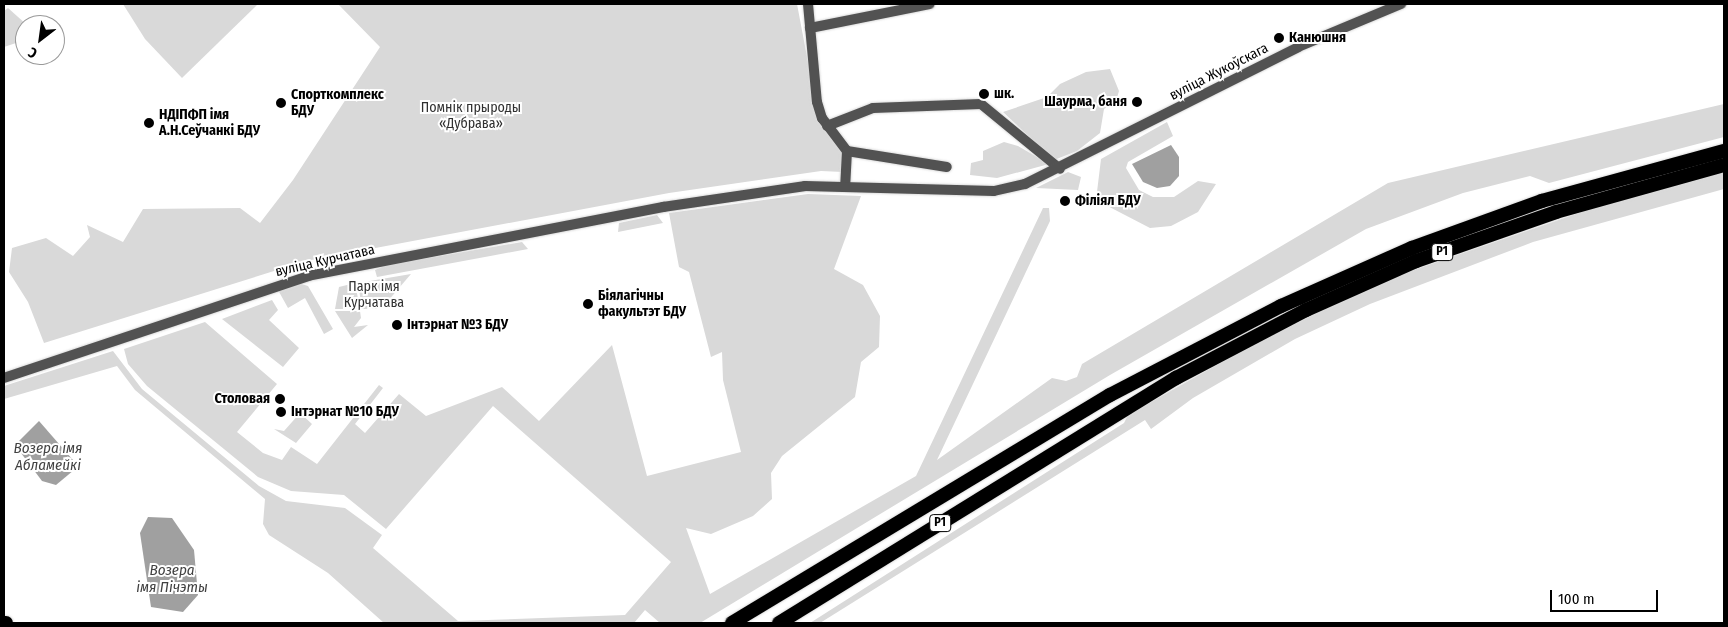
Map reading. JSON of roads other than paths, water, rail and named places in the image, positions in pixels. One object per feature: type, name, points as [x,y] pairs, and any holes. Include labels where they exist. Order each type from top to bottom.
[{"type":"highway","name":"Р1","points":[[732,623],[1110,395],[1281,306],[1412,248],[1534,203],[1724,151]]},
{"type":"highway","name":"Р1","points":[[779,623],[1176,378],[1306,310],[1416,261],[1556,212],[1724,165]]},
{"type":"street","points":[[808,4],[811,65],[827,126],[847,151],[845,185]]},
{"type":"street","points":[[810,28],[930,4]]},
{"type":"street","name":"вуліца Жукоўскага","points":[[845,185],[994,191],[1025,184],[1060,169],[1298,47],[1401,4]]},
{"type":"street","points":[[827,126],[873,108],[981,104],[1060,169]]},
{"type":"street","points":[[847,151],[947,167]]},
{"type":"street","name":"вуліца Курчатава","points":[[4,378],[308,276],[663,207],[775,188],[845,185]]},
{"type":"water","points":[[1171,145],[1179,157],[1179,176],[1170,186],[1157,188],[1143,182],[1132,164]]},
{"type":"water","name":"Возера імя Абламейкі","points":[[39,421],[73,460],[74,470],[56,485],[42,481],[21,453],[19,441]]},
{"type":"water","name":"Возера імя Пічэты","points":[[148,517],[172,518],[194,550],[198,595],[183,612],[151,607],[140,533]]},
{"type":"place","name":"Канюшня","points":[[1279,38]]},
{"type":"place","name":"шк.","points":[[984,94]]},
{"type":"place","name":"Шаурма, баня","points":[[1137,102]]},
{"type":"place","name":"Спорткомплекс БДУ","points":[[281,103]]},
{"type":"place","name":"НДІПФП імя А.Н.Сеўчанкі БДУ","points":[[149,123]]},
{"type":"place","name":"Філіял БДУ","points":[[1065,201]]},
{"type":"place","name":"Біялагічны факультэт БДУ","points":[[588,304]]},
{"type":"place","name":"Інтэрнат №3 БДУ","points":[[397,325]]},
{"type":"place","name":"Столовая","points":[[280,399]]},
{"type":"place","name":"Інтэрнат №10 БДУ","points":[[281,412]]},
{"type":"park label","name":"Помнік прыроды «Дубрава»","points":[[471,116]]},
{"type":"park label","name":"Парк імя Курчатава","points":[[374,296]]}]
